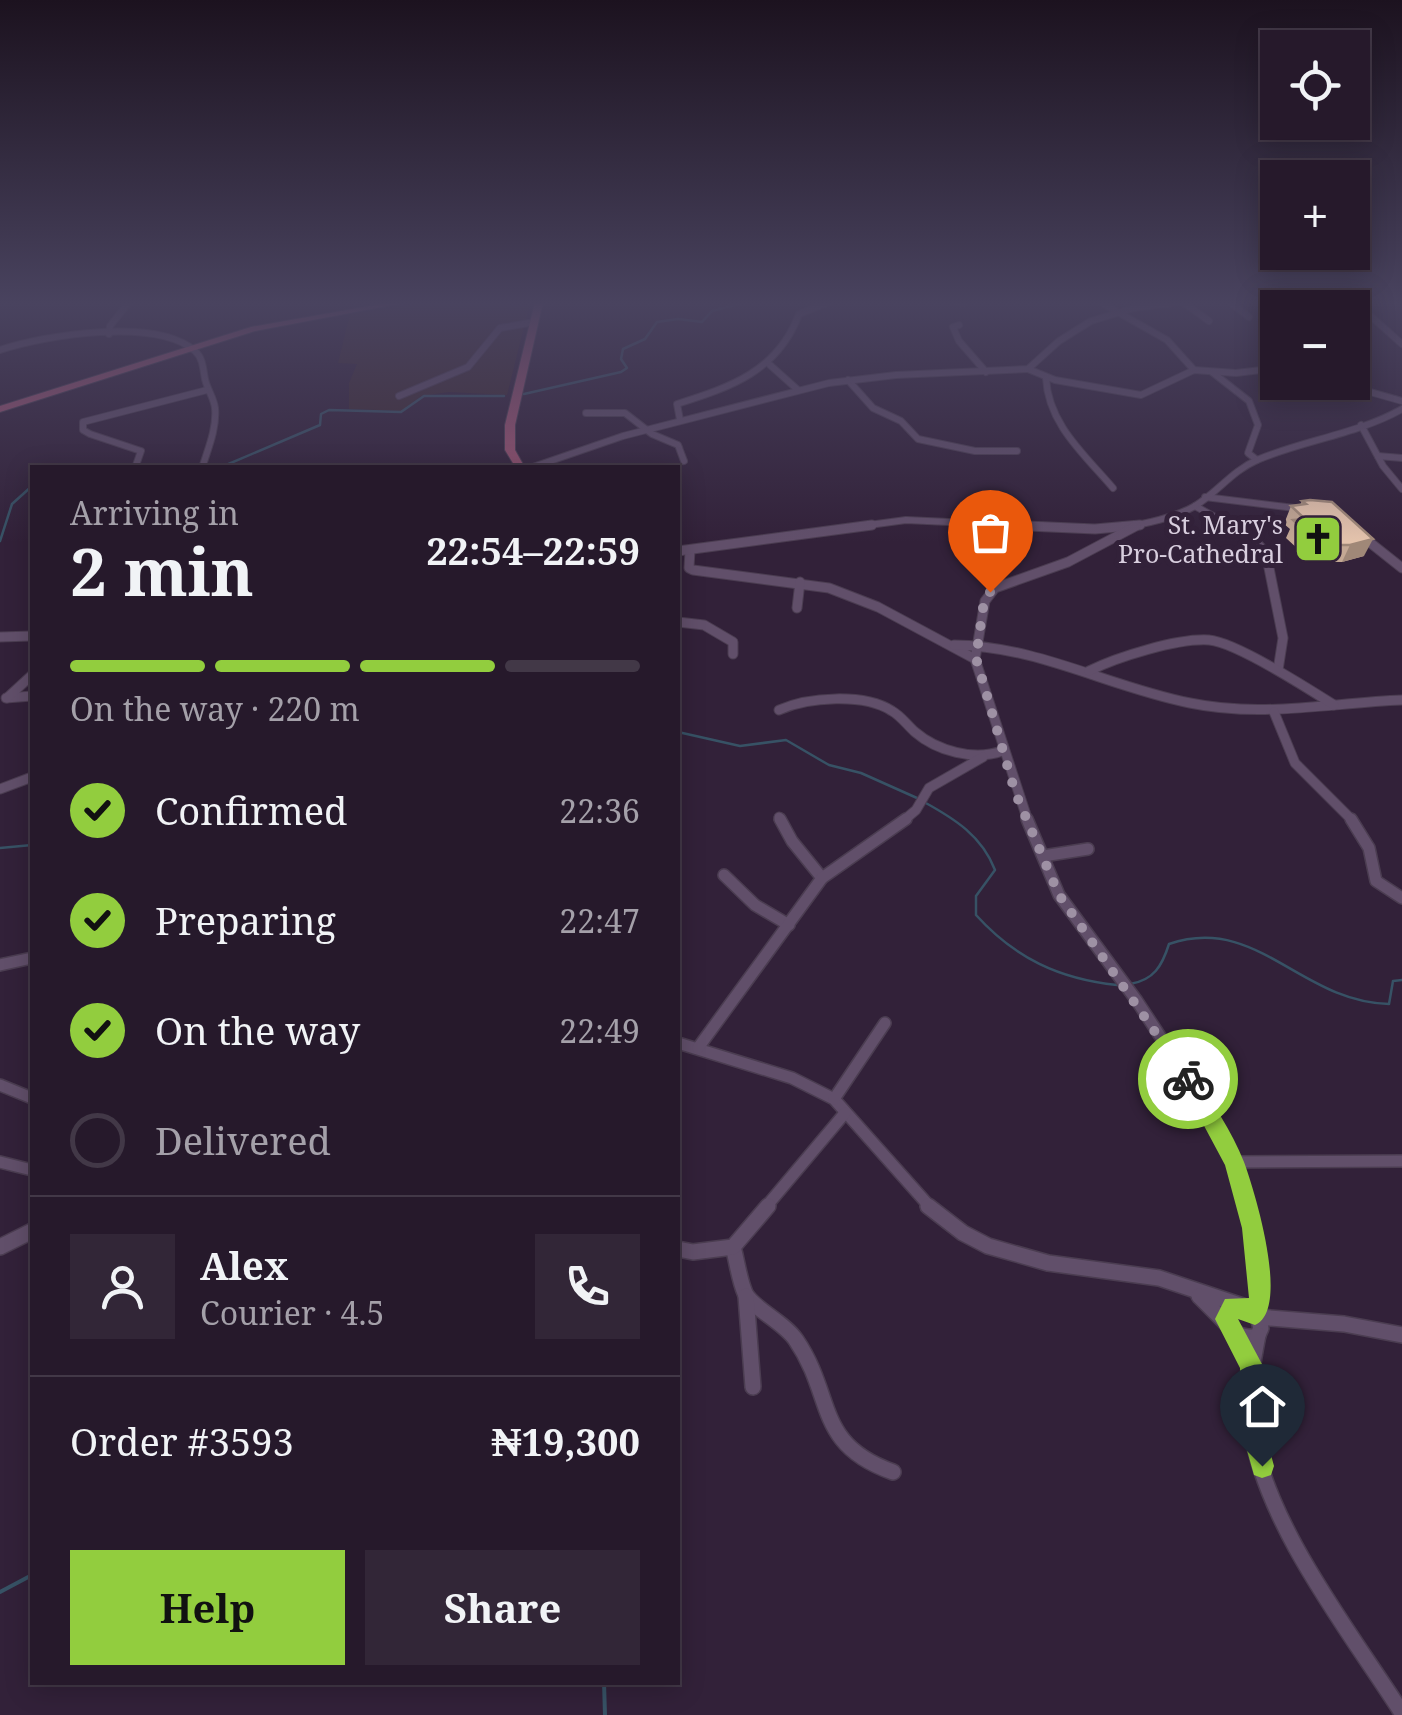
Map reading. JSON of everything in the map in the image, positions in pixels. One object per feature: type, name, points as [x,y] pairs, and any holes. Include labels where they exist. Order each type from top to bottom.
[{"type":"main road","points":[[0,408],[84,382]]},
{"type":"main road","points":[[515,382],[504,426],[504,451],[516,465]]},
{"type":"main road","points":[[517,465],[510,450],[510,425],[519,382]]},
{"type":"street","points":[[203,465],[216,406],[206,382]]},
{"type":"street","points":[[399,396],[433,382]]},
{"type":"street","points":[[680,420],[677,404],[742,382]]},
{"type":"street","points":[[789,382],[798,390]]},
{"type":"street","points":[[539,465],[680,420],[838,382]]},
{"type":"street","points":[[850,382],[874,408],[902,421],[918,439],[976,451],[1018,451]]},
{"type":"street","points":[[1046,382],[1045,393],[1073,445],[1114,488]]},
{"type":"street","points":[[1065,382],[1142,395],[1169,382]]},
{"type":"street","points":[[1092,382],[1092,388]]},
{"type":"street","points":[[1224,382],[1249,401],[1258,425],[1248,453],[1257,460]]},
{"type":"street","points":[[137,465],[142,460],[141,451],[133,445],[91,436],[83,430],[84,422],[208,390]]},
{"type":"street","points":[[1370,391],[1402,400]]},
{"type":"street","points":[[1280,1317],[1266,1306],[1261,1293],[1253,1228],[1234,1162],[1198,1094],[1059,895],[1002,751],[976,658],[984,601],[995,588],[1068,562],[1136,526],[1195,506],[1232,473],[1257,460],[1360,425],[1378,424],[1402,408]]},
{"type":"street","points":[[586,412],[620,412],[678,445],[684,461]]},
{"type":"street","points":[[1360,425],[1402,489]]},
{"type":"street","points":[[1378,456],[1402,458]]},
{"type":"street","points":[[1205,497],[1312,510]]},
{"type":"street","points":[[1195,506],[1250,538],[1266,553],[1283,638],[1278,670]]},
{"type":"street","points":[[680,550],[918,519],[1098,528],[1136,526]]},
{"type":"street","points":[[1098,528],[1114,538]]},
{"type":"street","points":[[1356,532],[1402,568]]},
{"type":"street","points":[[689,568],[690,550]]},
{"type":"street","points":[[680,570],[689,568],[800,582],[849,595],[976,658]]},
{"type":"street","points":[[796,608],[800,582]]},
{"type":"street","points":[[680,622],[714,630],[732,642],[733,654]]},
{"type":"street","points":[[0,637],[30,636]]},
{"type":"street","points":[[1088,671],[1120,656],[1207,640],[1278,670],[1334,706]]},
{"type":"street","points":[[954,645],[980,644],[1046,655],[1144,693],[1189,703],[1274,712],[1402,700]]},
{"type":"street","points":[[4,697],[30,677]]},
{"type":"street","points":[[4,697],[30,696]]},
{"type":"street","points":[[779,710],[798,700],[883,706],[922,737],[983,757]]},
{"type":"street","points":[[1274,712],[1294,761],[1345,807],[1367,841],[1377,886],[1402,898]]},
{"type":"street","points":[[698,1048],[822,878],[895,829],[930,788],[983,757],[1002,751]]},
{"type":"street","points":[[0,790],[30,777]]},
{"type":"street","points":[[779,817],[782,834],[822,878]]},
{"type":"street","points":[[1043,856],[1088,849]]},
{"type":"street","points":[[724,875],[755,905],[789,925]]},
{"type":"street","points":[[0,965],[30,958]]},
{"type":"street","points":[[834,1099],[885,1023]]},
{"type":"street","points":[[680,1044],[792,1078],[834,1099],[924,1202],[963,1233],[988,1246],[1048,1263],[1159,1278],[1252,1313],[1261,1328],[1252,1366],[1250,1422],[1275,1495],[1317,1575],[1402,1713]]},
{"type":"street","points":[[0,1085],[30,1097]]},
{"type":"street","points":[[680,1249],[733,1248],[844,1114]]},
{"type":"street","points":[[1234,1162],[1402,1160]]},
{"type":"street","points":[[0,1162],[30,1170]]},
{"type":"street","points":[[0,1247],[30,1232]]},
{"type":"street","points":[[733,1248],[746,1296],[753,1387]]},
{"type":"street","points":[[1194,1292],[1232,1330],[1248,1339],[1258,1335]]},
{"type":"street","points":[[1252,1313],[1261,1293]]},
{"type":"street","points":[[746,1296],[782,1321],[796,1340],[841,1446],[858,1460],[893,1472]]},
{"type":"street","points":[[1252,1366],[1232,1330],[1229,1310],[1402,1335]]},
{"type":"shaded area","points":[[510,382],[507,395],[449,392],[421,396],[402,411],[349,409],[349,383]]},
{"type":"building","points":[[1310,500],[1332,502],[1373,539],[1331,545],[1316,531],[1307,533],[1293,520],[1305,519],[1291,506]]},
{"type":"waterway","points":[[524,394],[577,382]]},
{"type":"waterway","points":[[226,465],[320,425],[321,414],[329,410],[401,412],[424,396],[504,396]]},
{"type":"waterway","points":[[0,541],[12,504],[30,488]]},
{"type":"waterway","points":[[680,732],[740,746],[786,740],[829,765],[861,773],[917,798]]},
{"type":"waterway","points":[[924,802],[966,830],[989,858],[995,870],[976,896],[976,915],[991,930],[1022,954],[1057,972],[1117,985]]},
{"type":"waterway","points":[[0,848],[30,845]]},
{"type":"waterway","points":[[1130,984],[1156,971],[1169,944],[1200,938],[1228,940],[1254,949],[1329,990],[1358,1000],[1389,1004],[1393,981],[1402,980]]},
{"type":"waterway","points":[[0,1592],[30,1576]]},
{"type":"waterway","points":[[604,1685],[605,1715]]},
{"type":"way so far","points":[[990,592],[984,601],[976,658],[1015,792],[1059,895],[1130,990],[1188,1079]]},
{"type":"place","name":"St. Mary's Pro-Cathedral","points":[[1318,539]]},
{"type":"route","points":[[1188,1079],[1234,1162],[1253,1228],[1261,1293],[1259,1308],[1255,1314],[1243,1306],[1233,1307],[1226,1319],[1252,1366],[1250,1422],[1262,1466]]}]
